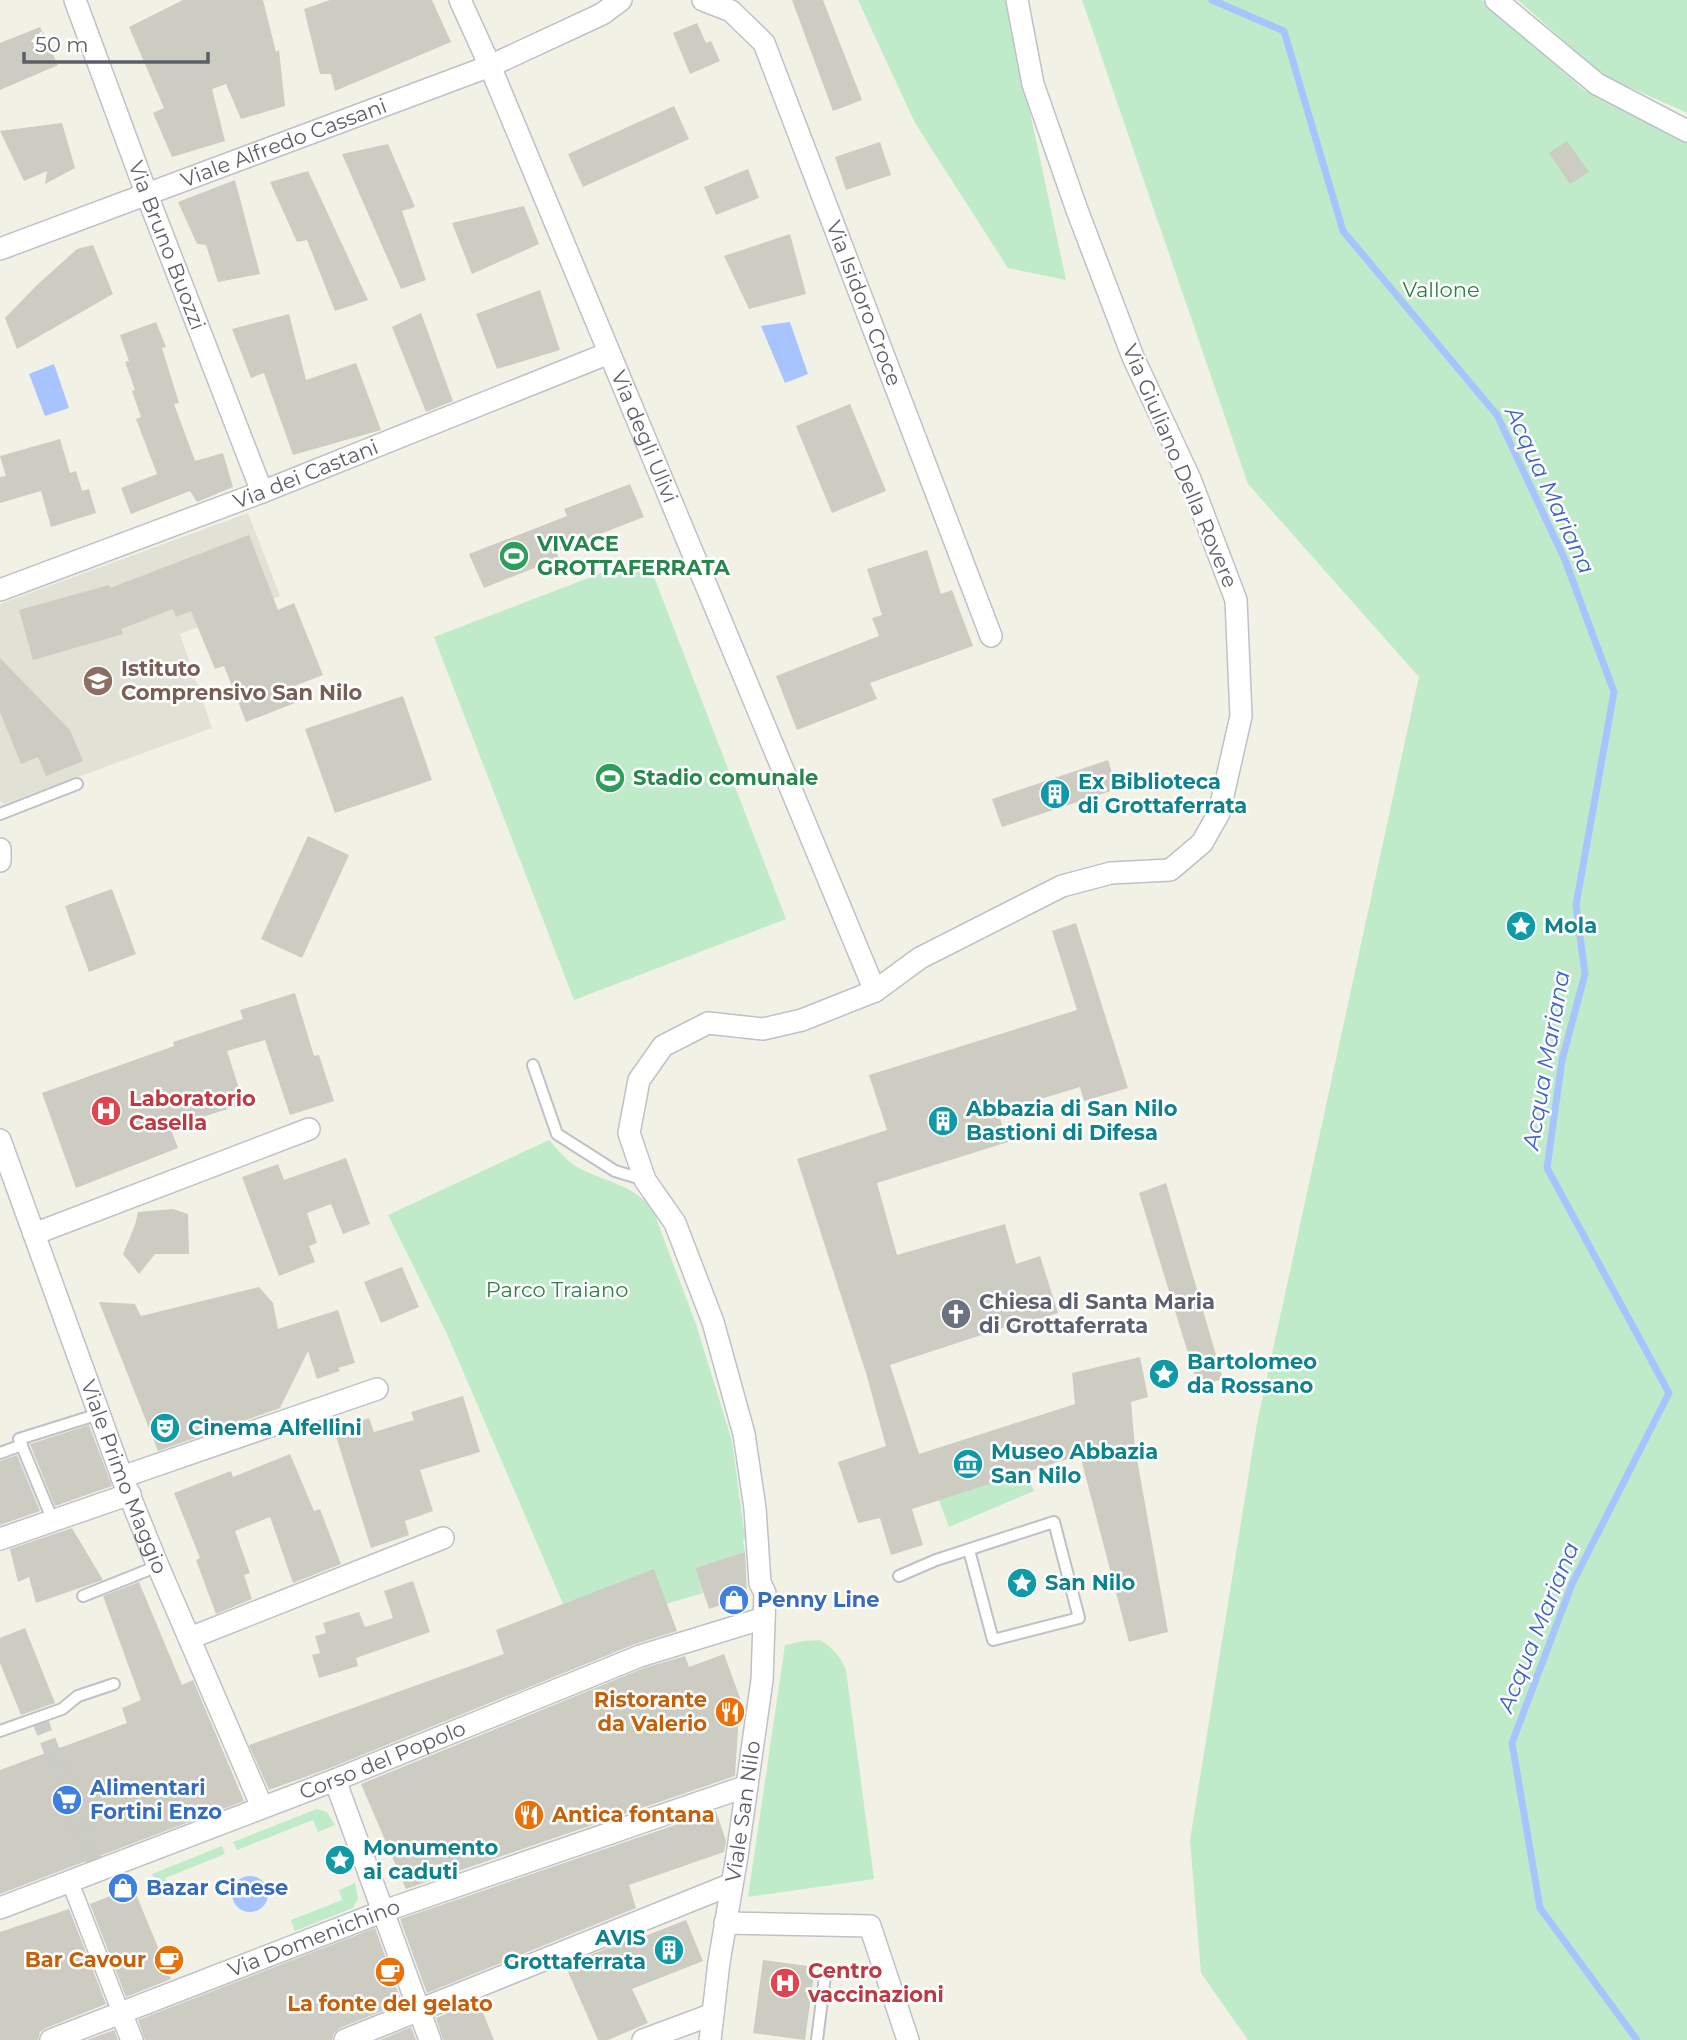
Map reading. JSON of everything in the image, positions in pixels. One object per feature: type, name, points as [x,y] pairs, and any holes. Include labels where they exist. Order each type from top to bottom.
[{"type":"street","name":"Via Bruno Buozzi","points":[[75,0],[262,492]]},
{"type":"street","name":"Via degli Ulivi","points":[[460,0],[490,66],[875,991]]},
{"type":"street","name":"Via Isidoro Croce","points":[[703,0],[730,12],[764,43],[991,636]]},
{"type":"street","name":"Via Giuliano Della Rovere","points":[[875,991],[920,958],[1062,886],[1111,873],[1170,870],[1202,843],[1219,813],[1241,716],[1237,600],[1190,479],[1133,357],[1077,211],[1033,84],[1017,0]]},
{"type":"street","points":[[1496,0],[1597,84],[1687,131]]},
{"type":"street","name":"Viale Alfredo Cassani","points":[[0,249],[490,66],[602,14],[623,1]]},
{"type":"street","name":"Via dei Castani","points":[[0,590],[262,492],[609,353]]},
{"type":"street","points":[[0,849],[0,862]]},
{"type":"street","points":[[645,1180],[629,1133],[632,1109],[639,1080],[663,1046],[708,1023],[763,1029],[802,1020],[875,991]]},
{"type":"street","points":[[34,1234],[309,1129]]},
{"type":"street","name":"Viale Primo Maggio","points":[[0,1140],[126,1486],[262,1807]]},
{"type":"street","name":"Viale San Nilo","points":[[645,1180],[675,1223],[713,1322],[744,1434],[751,1474],[760,1583],[765,1593],[762,1679],[710,2040]]},
{"type":"street","points":[[0,1539],[53,1521],[126,1486],[377,1389]]},
{"type":"street","points":[[190,1638],[443,1538]]},
{"type":"street","name":"Corso del Popolo","points":[[0,1908],[335,1780],[640,1656],[764,1618]]},
{"type":"street","points":[[335,1780],[430,2040]]},
{"type":"street","name":"Via Domenichino","points":[[51,2040],[384,1911],[747,1786]]},
{"type":"street","points":[[70,1882],[132,2040]]},
{"type":"street","points":[[345,2040],[732,1884]]},
{"type":"street","points":[[726,1923],[870,1926],[908,2040]]},
{"type":"street","points":[[643,2040],[713,2014]]},
{"type":"lane","points":[[0,814],[77,784]]},
{"type":"lane","points":[[533,1065],[557,1134],[615,1171],[645,1180]]},
{"type":"lane","points":[[53,1521],[19,1439],[99,1414]]},
{"type":"lane","points":[[0,1453],[22,1445]]},
{"type":"lane","points":[[899,1576],[936,1560],[1054,1522],[1079,1618],[993,1640],[969,1550]]},
{"type":"lane","points":[[83,1596],[158,1566]]},
{"type":"lane","points":[[0,1731],[62,1709],[78,1696],[114,1684]]},
{"type":"lane","points":[[817,2040],[825,1976]]},
{"type":"shaded area","name":"Istituto Comprensivo San Nilo","points":[[248,513],[280,596],[180,634],[212,728],[4,804],[0,801],[0,604]]},
{"type":"green space","points":[[858,0],[1006,0],[1066,280],[1008,268],[915,123]]},
{"type":"green space","name":"Vallone","points":[[1082,0],[1482,0],[1584,90],[1687,135],[1687,2040],[1248,2040],[1201,1973],[1190,1840],[1257,1423],[1419,677],[1248,484]]},
{"type":"green space","points":[[1518,0],[1687,0],[1687,113],[1602,75]]},
{"type":"green space","name":"Stadio comunale","points":[[646,556],[786,919],[574,1000],[434,637]]},
{"type":"green space","name":"Parco Traiano","points":[[549,1140],[577,1167],[637,1194],[653,1210],[696,1324],[732,1441],[747,1538],[743,1540],[745,1552],[695,1568],[703,1593],[666,1604],[564,1606],[447,1334],[388,1215]]},
{"type":"green space","points":[[1027,1472],[1034,1491],[949,1527],[939,1500]]},
{"type":"green space","points":[[820,1640],[836,1653],[846,1670],[874,1879],[748,1897],[785,1645]]},
{"type":"green space","points":[[317,1809],[327,1812],[335,1825],[318,1832],[313,1820],[237,1850],[233,1842]]},
{"type":"green space","points":[[222,1846],[225,1854],[165,1878],[169,1889],[159,1892],[152,1874]]},
{"type":"green space","points":[[355,1883],[358,1899],[353,1908],[295,1931],[291,1920],[342,1900],[339,1890]]},
{"type":"water","points":[[790,322],[808,374],[785,383],[761,326]]},
{"type":"water","points":[[54,364],[69,408],[45,416],[29,374]]},
{"type":"water","points":[[250,1876],[263,1881],[268,1894],[263,1907],[250,1912],[237,1907],[232,1894],[237,1881]]},
{"type":"building","points":[[183,0],[263,0],[276,52],[279,50],[285,106],[241,119],[226,84],[212,89],[225,141],[172,157],[153,113],[164,108],[129,27]]},
{"type":"building","points":[[330,0],[432,0],[451,42],[335,91],[331,74],[320,74],[304,9]]},
{"type":"building","points":[[792,0],[823,0],[862,100],[833,111]]},
{"type":"building","points":[[697,23],[706,43],[711,41],[720,61],[690,74],[673,33]]},
{"type":"building","points":[[40,27],[58,65],[0,90],[0,43]]},
{"type":"building","points":[[674,106],[689,139],[583,187],[568,154]]},
{"type":"building","points":[[62,123],[75,168],[45,184],[47,171],[24,181],[0,131]]},
{"type":"building","points":[[1567,141],[1589,172],[1570,184],[1549,153]]},
{"type":"building","points":[[880,142],[891,175],[846,190],[835,157]]},
{"type":"building","points":[[388,144],[415,207],[402,211],[426,280],[401,289],[342,154]]},
{"type":"building","points":[[748,169],[759,198],[716,215],[704,187]]},
{"type":"building","points":[[308,171],[368,300],[335,311],[307,240],[297,242],[270,182]]},
{"type":"building","points":[[235,180],[260,274],[218,282],[206,245],[197,244],[178,202]]},
{"type":"building","points":[[524,206],[539,244],[472,274],[452,223]]},
{"type":"building","points":[[790,234],[806,294],[749,309],[724,256]]},
{"type":"building","points":[[93,245],[113,294],[17,349],[5,318],[77,249]]},
{"type":"building","points":[[540,290],[560,350],[497,369],[476,314]]},
{"type":"building","points":[[421,313],[453,401],[426,412],[392,327]]},
{"type":"building","points":[[289,314],[306,380],[356,363],[381,430],[293,455],[264,373],[251,378],[232,329]]},
{"type":"building","points":[[156,322],[166,347],[162,348],[179,403],[174,404],[195,461],[223,453],[233,487],[197,502],[190,491],[131,514],[121,488],[157,474],[136,419],[141,417],[125,362],[129,361],[120,335]]},
{"type":"building","points":[[850,404],[886,491],[832,513],[796,426]]},
{"type":"building","points":[[60,439],[70,473],[76,471],[82,491],[89,489],[96,513],[51,527],[41,491],[0,503],[0,477],[6,476],[0,456]]},
{"type":"building","points":[[630,484],[644,517],[556,551],[559,558],[484,588],[469,554],[567,516],[564,509]]},
{"type":"building","points":[[249,535],[278,610],[294,603],[323,675],[289,688],[295,703],[246,722],[224,666],[215,669],[191,611],[176,617],[173,609],[121,629],[123,634],[33,660],[19,610],[109,585],[110,588]]},
{"type":"building","points":[[927,550],[941,594],[952,590],[973,646],[870,683],[877,699],[797,730],[776,676],[879,636],[872,618],[882,615],[867,569]]},
{"type":"building","points":[[0,658],[70,730],[83,761],[46,776],[38,757],[21,764],[0,712]]},
{"type":"building","points":[[403,696],[432,780],[335,813],[305,729]]},
{"type":"building","name":"Ex Biblioteca di Grottaferrata","points":[[1108,760],[1117,789],[1002,827],[992,799]]},
{"type":"building","points":[[308,836],[349,855],[302,958],[261,939]]},
{"type":"building","points":[[112,889],[136,954],[89,972],[65,906]]},
{"type":"building","points":[[1076,923],[1128,1088],[1084,1101],[1080,1087],[998,1112],[1008,1142],[877,1183],[897,1255],[1005,1224],[1016,1264],[1040,1256],[1058,1313],[890,1365],[919,1454],[1075,1404],[1072,1373],[1140,1357],[1148,1397],[1131,1402],[1135,1448],[1168,1632],[1129,1642],[1080,1455],[912,1509],[923,1545],[891,1555],[880,1518],[858,1523],[838,1462],[886,1446],[866,1373],[797,1159],[887,1130],[869,1075],[1077,1010],[1052,931]]},
{"type":"building","points":[[295,993],[314,1056],[319,1055],[334,1101],[290,1115],[265,1040],[227,1051],[244,1104],[170,1127],[178,1148],[76,1188],[42,1093],[174,1046],[173,1042],[243,1019],[240,1010]]},
{"type":"building","points":[[346,1158],[370,1224],[343,1234],[331,1204],[307,1213],[317,1243],[309,1246],[315,1262],[279,1276],[242,1177],[278,1164],[284,1180]]},
{"type":"building","points":[[1166,1183],[1223,1379],[1198,1386],[1139,1193]]},
{"type":"building","points":[[173,1209],[188,1214],[189,1254],[155,1254],[139,1274],[123,1254],[138,1212]]},
{"type":"building","points":[[402,1267],[419,1307],[381,1323],[364,1282]]},
{"type":"building","points":[[259,1287],[273,1303],[278,1329],[338,1310],[355,1363],[317,1379],[308,1351],[280,1408],[158,1451],[99,1302],[135,1304],[141,1316]]},
{"type":"building","points":[[463,1396],[480,1452],[420,1470],[433,1511],[405,1521],[409,1535],[371,1548],[334,1430],[369,1418],[374,1432],[414,1420],[411,1412]]},
{"type":"building","points":[[89,1425],[112,1486],[55,1506],[30,1444]]},
{"type":"building","points":[[290,1454],[314,1511],[320,1509],[341,1564],[293,1583],[270,1517],[235,1531],[250,1573],[244,1575],[252,1599],[216,1614],[196,1560],[200,1558],[174,1493],[231,1471],[233,1477]]},
{"type":"building","points":[[17,1455],[40,1511],[0,1525],[0,1461]]},
{"type":"building","points":[[72,1528],[103,1580],[36,1603],[29,1577],[18,1582],[10,1549]]},
{"type":"building","points":[[745,1552],[747,1596],[709,1609],[695,1568]]},
{"type":"building","points":[[654,1569],[677,1631],[635,1644],[330,1768],[269,1790],[249,1745],[504,1654],[496,1630]]},
{"type":"building","points":[[413,1581],[430,1632],[356,1658],[358,1666],[319,1678],[312,1655],[320,1653],[315,1636],[326,1633],[323,1623],[359,1612],[365,1627],[393,1618],[384,1591]]},
{"type":"building","points":[[139,1582],[182,1685],[193,1680],[244,1801],[0,1894],[0,1770],[127,1723],[122,1708],[141,1700],[103,1596]]},
{"type":"building","points":[[25,1628],[55,1703],[21,1715],[0,1663],[0,1638]]},
{"type":"building","points":[[724,1654],[740,1698],[735,1776],[406,1889],[361,1784],[644,1668],[685,1656],[689,1667]]},
{"type":"building","points":[[716,1811],[726,1841],[724,1852],[629,1885],[636,1908],[427,1993],[400,1919]]},
{"type":"building","points":[[133,1887],[171,1979],[126,1997],[90,1904]]},
{"type":"building","points":[[69,1909],[106,2004],[46,2028],[40,2032],[38,2040],[0,2040],[0,1932]]},
{"type":"building","points":[[686,1920],[703,1961],[632,1989],[648,2023],[608,2040],[598,2040],[565,1965],[645,1933],[645,1936]]},
{"type":"building","points":[[375,1928],[402,2003],[340,2028],[334,2033],[332,2040],[145,2040],[138,2020]]},
{"type":"building","points":[[763,1960],[815,1967],[805,2040],[753,2033]]},
{"type":"building","points":[[478,2000],[494,2040],[443,2040],[436,2018]]},
{"type":"building","points":[[411,2027],[416,2040],[380,2040]]},
{"type":"building","points":[[114,2030],[118,2040],[87,2040]]},
{"type":"waterway","name":"Acqua Mariana","points":[[1212,0],[1284,31],[1343,231],[1497,415],[1565,560],[1614,692],[1576,905],[1585,974],[1562,1060],[1547,1168],[1669,1393],[1572,1584],[1512,1743],[1540,1908],[1637,2040]]},
{"type":"tunnel","points":[[39,1718],[98,1871]]},
{"type":"place","name":"VIVACE GROTTAFERRATA","points":[[514,556]]},
{"type":"place","name":"Istituto Comprensivo San Nilo","points":[[98,681]]},
{"type":"place","name":"Stadio comunale","points":[[610,778]]},
{"type":"place","name":"Ex Biblioteca di Grottaferrata","points":[[1055,794]]},
{"type":"place","name":"Mola","points":[[1521,926]]},
{"type":"place","name":"Laboratorio Casella","points":[[106,1111]]},
{"type":"place","name":"Abbazia di San Nilo Bastioni di Difesa","points":[[943,1121]]},
{"type":"place","name":"Chiesa di Santa Maria di Grottaferrata","points":[[956,1314]]},
{"type":"place","name":"Bartolomeo da Rossano","points":[[1164,1374]]},
{"type":"place","name":"Cinema Alfellini","points":[[165,1428]]},
{"type":"place","name":"Museo Abbazia San Nilo","points":[[968,1464]]},
{"type":"place","name":"San Nilo","points":[[1022,1583]]},
{"type":"place","name":"Penny Line","points":[[734,1600]]},
{"type":"place","name":"Ristorante da Valerio","points":[[730,1712]]},
{"type":"place","name":"Alimentari Fortini Enzo","points":[[67,1800]]},
{"type":"place","name":"Antica fontana","points":[[529,1815]]},
{"type":"place","name":"Monumento ai caduti","points":[[340,1860]]},
{"type":"place","name":"Bazar Cinese","points":[[123,1888]]},
{"type":"place","name":"AVIS Grottaferrata","points":[[669,1950]]},
{"type":"place","name":"Bar Cavour","points":[[169,1960]]},
{"type":"place","name":"La fonte del gelato","points":[[390,1972]]},
{"type":"place","name":"Centro vaccinazioni","points":[[785,1983]]}]
